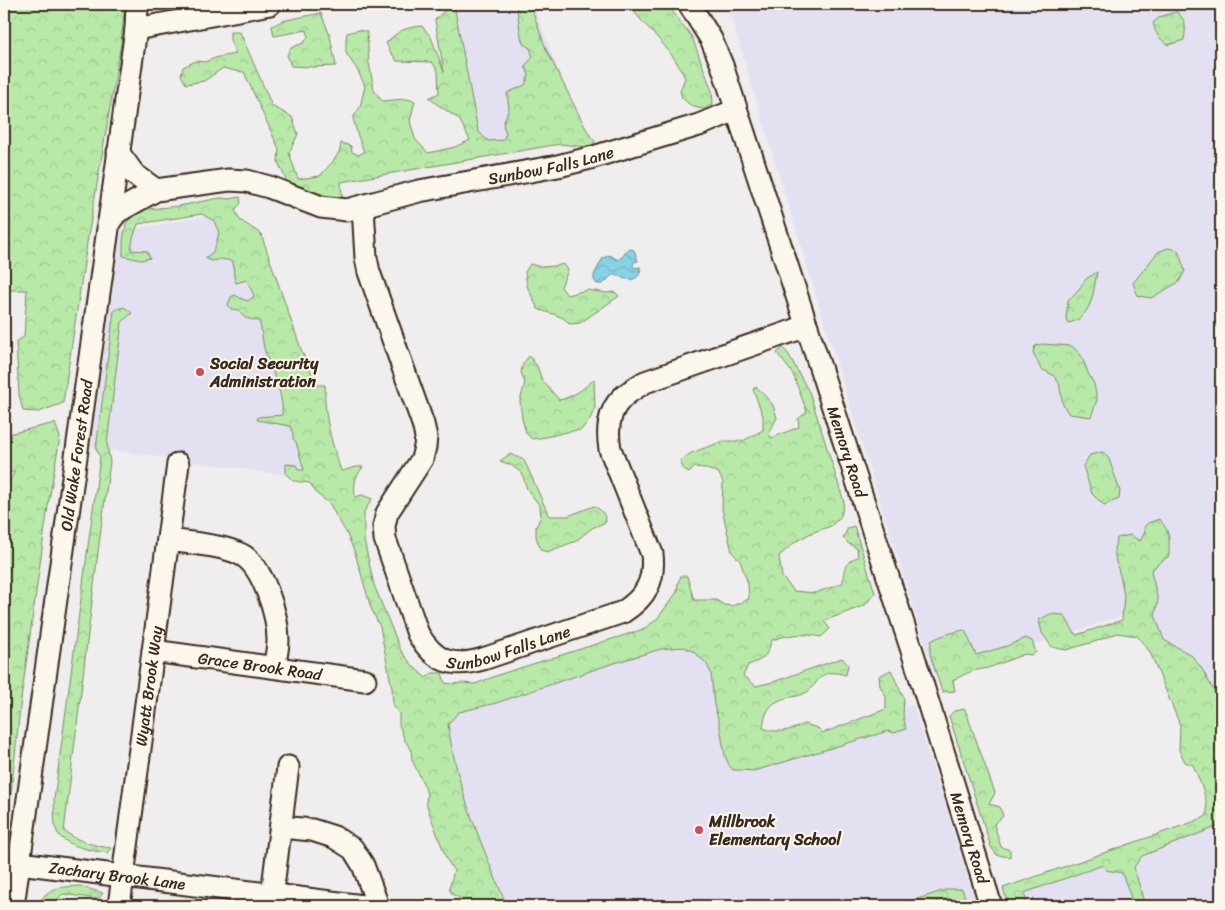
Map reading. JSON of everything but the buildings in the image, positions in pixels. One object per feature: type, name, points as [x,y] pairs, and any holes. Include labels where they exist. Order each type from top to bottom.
[{"type":"street","name":"Old Wake Forest Road","points":[[13,906],[136,29],[137,4]]},
{"type":"street","points":[[136,29],[270,4]]},
{"type":"street","name":"Memory Road","points":[[689,4],[711,39],[722,65],[920,675],[992,906]]},
{"type":"street","name":"Sunbow Falls Lane","points":[[108,224],[117,212],[156,190],[229,180],[247,181],[269,187],[321,207],[347,210],[420,192],[558,166],[590,158],[699,125],[736,110]]},
{"type":"street","points":[[118,152],[134,174],[156,190]]},
{"type":"street","name":"Sunbow Falls Lane","points":[[362,207],[369,272],[426,437],[422,459],[387,513],[384,526],[386,538],[418,634],[424,646],[434,655],[445,660],[457,663],[470,663],[624,612],[634,605],[649,586],[653,575],[652,554],[610,449],[608,436],[613,410],[621,399],[644,382],[806,326]]},
{"type":"street","name":"Wyatt Brook Way","points":[[119,906],[178,464]]},
{"type":"street","points":[[168,540],[228,549],[243,555],[253,565],[271,600],[276,621],[278,641],[274,667]]},
{"type":"street","name":"Grace Brook Road","points":[[153,651],[365,680]]},
{"type":"street","points":[[272,895],[288,767]]},
{"type":"street","points":[[281,827],[312,830],[334,837],[353,849],[363,865],[378,906]]},
{"type":"street","name":"Zachary Brook Lane","points":[[19,863],[363,906]]},
{"type":"shaded area","points":[[442,4],[533,4],[582,133],[478,152]]},
{"type":"shaded area","points":[[727,4],[1221,4],[1221,727],[1193,747],[1146,608],[935,677]]},
{"type":"shaded area","points":[[230,212],[325,481],[91,447],[120,231]]},
{"type":"shaded area","name":"Millbrook Elementary School","points":[[716,614],[763,754],[913,705],[977,906],[471,906],[404,712]]},
{"type":"shaded area","points":[[1221,820],[1221,906],[1005,906],[1001,893],[1124,854]]},
{"type":"green space","points":[[4,4],[125,4],[121,43],[87,243],[63,403],[39,412],[23,411],[19,394],[16,342],[24,337],[27,290],[4,290]]},
{"type":"green space","points":[[516,4],[530,4],[546,49],[584,125],[595,141],[592,147],[560,144],[341,182],[342,197],[324,199],[289,186],[278,162],[279,149],[244,72],[223,68],[204,81],[186,84],[181,75],[183,67],[196,61],[205,62],[218,57],[236,54],[230,40],[230,32],[240,32],[272,106],[292,117],[298,134],[289,153],[298,179],[320,176],[336,157],[341,143],[351,146],[352,152],[359,155],[364,152],[353,118],[360,107],[365,86],[346,53],[346,39],[347,33],[359,30],[367,32],[369,63],[374,90],[382,101],[406,99],[415,101],[410,121],[415,139],[428,153],[455,147],[470,140],[459,119],[429,98],[439,93],[438,71],[432,62],[397,61],[386,43],[402,30],[422,26],[431,37],[444,72],[435,20],[454,5],[478,131],[488,141],[503,140],[506,133],[503,125],[509,108],[507,93],[525,85],[529,75],[525,66],[533,57],[530,48],[523,44]]},
{"type":"green space","points":[[635,4],[667,4],[692,37],[712,91],[713,104],[704,109],[693,107],[682,98],[680,91],[685,78],[663,44],[635,13]]},
{"type":"green space","points":[[1177,12],[1185,25],[1184,40],[1168,45],[1158,36],[1153,23],[1164,16]]},
{"type":"green space","points":[[321,13],[330,36],[336,66],[291,66],[287,55],[291,48],[303,43],[308,38],[307,30],[274,36],[272,26],[282,21]]},
{"type":"green space","points":[[240,197],[241,203],[235,210],[240,220],[261,234],[302,352],[317,385],[325,385],[327,419],[341,471],[363,467],[355,481],[355,497],[362,495],[372,499],[364,512],[364,540],[374,585],[401,651],[426,678],[432,673],[442,673],[445,683],[475,684],[644,629],[657,619],[677,592],[681,576],[687,576],[694,600],[716,600],[724,605],[732,606],[749,599],[748,584],[740,561],[732,552],[722,509],[723,482],[718,472],[695,467],[689,473],[683,468],[680,461],[691,453],[724,441],[743,441],[763,430],[763,416],[753,389],[757,387],[773,405],[777,418],[769,432],[771,438],[799,427],[798,419],[807,412],[793,374],[777,353],[783,348],[789,355],[810,394],[844,502],[841,516],[831,526],[811,533],[795,542],[779,556],[782,577],[794,591],[815,593],[843,583],[846,567],[850,561],[858,557],[857,548],[843,538],[848,528],[854,526],[875,593],[865,605],[824,621],[830,629],[821,637],[796,635],[772,640],[764,657],[748,665],[743,676],[756,686],[842,658],[848,665],[846,675],[836,673],[825,674],[807,692],[779,700],[768,711],[763,728],[784,731],[804,724],[818,728],[823,733],[886,709],[886,696],[880,686],[879,676],[891,670],[904,699],[903,715],[906,729],[894,733],[888,731],[754,771],[733,770],[725,756],[714,705],[711,673],[706,663],[694,652],[684,647],[661,649],[496,703],[459,712],[448,724],[457,771],[472,817],[507,906],[463,906],[462,899],[453,895],[449,889],[454,871],[447,860],[429,812],[425,787],[412,760],[411,749],[405,741],[399,725],[399,714],[393,705],[392,688],[380,627],[371,608],[355,553],[346,532],[330,504],[317,494],[310,483],[293,481],[286,474],[286,464],[296,465],[299,470],[304,470],[290,426],[257,420],[258,417],[282,415],[282,406],[279,389],[264,348],[259,321],[245,318],[239,310],[231,309],[228,305],[231,297],[235,295],[248,301],[254,296],[247,280],[236,283],[233,261],[221,259],[211,261],[205,258],[212,253],[219,233],[214,221],[202,214],[138,224],[131,250],[147,251],[150,258],[141,260],[123,256],[126,223],[139,210],[179,206],[220,198]]},
{"type":"green space","points":[[1168,248],[1178,250],[1185,271],[1179,282],[1151,298],[1138,296],[1133,283],[1158,252]]},
{"type":"green space","points":[[530,264],[547,267],[564,264],[568,270],[561,287],[567,295],[587,290],[607,293],[615,292],[619,296],[580,323],[570,324],[559,316],[538,309],[527,286],[525,272]]},
{"type":"green space","points":[[1097,272],[1088,309],[1079,319],[1068,323],[1066,319],[1068,300],[1086,279]]},
{"type":"green space","points":[[124,307],[132,313],[122,322],[107,444],[110,462],[64,831],[86,842],[111,848],[107,853],[79,847],[61,837],[57,832],[55,824],[54,800],[100,457],[96,449],[114,310]]},
{"type":"green space","points":[[1042,344],[1072,346],[1081,355],[1094,384],[1097,400],[1091,417],[1069,414],[1063,405],[1059,383],[1053,375],[1041,369],[1033,352],[1035,346]]},
{"type":"green space","points":[[529,356],[537,366],[542,380],[559,400],[578,392],[594,379],[595,408],[590,419],[581,430],[532,439],[526,433],[520,401],[525,383],[521,372],[523,364]]},
{"type":"green space","points":[[55,423],[60,437],[48,506],[20,707],[4,862],[4,491],[15,471],[4,475],[4,435]]},
{"type":"green space","points":[[1103,452],[1109,459],[1120,491],[1119,499],[1104,505],[1092,494],[1083,466],[1090,455]]},
{"type":"green space","points":[[510,454],[524,460],[549,516],[568,516],[594,506],[605,516],[606,522],[592,528],[576,541],[547,552],[541,550],[536,537],[536,527],[541,516],[540,506],[527,489],[522,473],[511,465],[500,461]]},
{"type":"green space","points":[[1159,519],[1167,532],[1169,556],[1151,571],[1158,600],[1155,615],[1164,640],[1191,655],[1202,669],[1215,693],[1215,710],[1221,719],[1221,825],[1142,856],[1134,867],[1145,906],[1134,906],[1122,873],[1106,870],[1103,865],[1024,893],[1028,906],[1009,906],[1003,888],[1207,816],[1205,796],[1193,765],[1185,762],[1179,750],[1180,725],[1150,652],[1137,636],[1117,633],[1066,650],[1052,647],[1042,633],[1039,620],[1050,614],[1064,615],[1076,635],[1122,620],[1124,596],[1114,549],[1117,538],[1130,535],[1140,541],[1145,532],[1144,527],[1148,523]]},
{"type":"green space","points":[[965,630],[976,655],[1026,638],[1032,641],[1036,652],[1032,655],[1025,654],[988,668],[972,671],[953,680],[955,691],[942,692],[930,654],[931,641]]},
{"type":"green space","points":[[965,709],[995,793],[989,804],[1000,807],[1003,816],[994,824],[1001,847],[1010,850],[1010,857],[997,855],[991,847],[949,716],[954,711]]},
{"type":"green space","points":[[79,886],[103,893],[98,899],[63,894],[54,902],[54,906],[40,906],[45,895],[49,892],[60,888]]},
{"type":"green space","points":[[949,889],[962,889],[968,906],[958,906],[949,898],[925,906],[895,906]]},
{"type":"water","points":[[634,250],[638,261],[634,262],[634,268],[640,267],[638,277],[626,279],[615,274],[603,284],[597,284],[594,280],[594,275],[603,258],[610,255],[618,260],[626,251]]},
{"type":"place","name":"Social Security Administration","points":[[200,372]]},
{"type":"place","name":"Millbrook Elementary School","points":[[699,830]]}]
